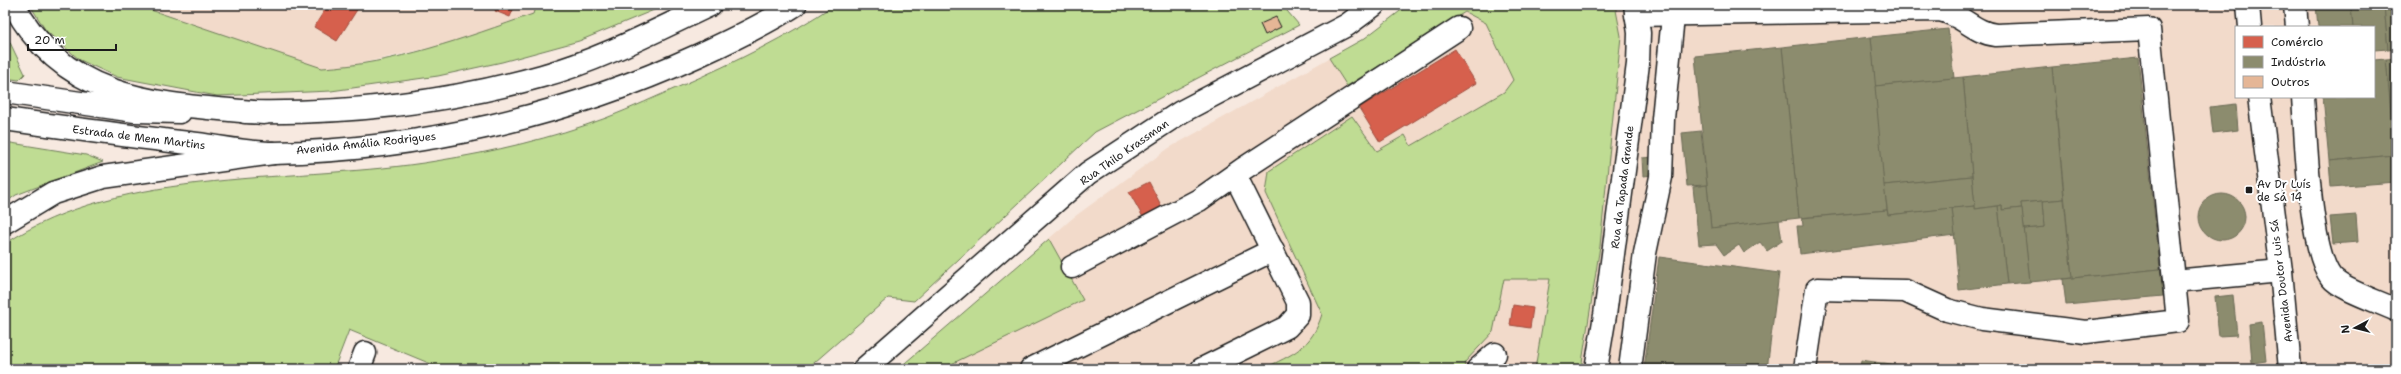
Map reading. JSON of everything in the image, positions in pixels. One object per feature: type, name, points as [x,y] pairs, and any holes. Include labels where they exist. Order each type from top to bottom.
[{"type":"main road","points":[[14,5],[20,16],[52,56],[90,82],[123,94],[174,105],[264,113]]},
{"type":"main road","points":[[5,92],[135,111],[264,113],[357,108],[422,101],[543,76],[628,43],[710,5]]},
{"type":"main road","name":"Avenida Amália Rodrigues","points":[[273,153],[420,139],[490,126],[568,106],[618,89],[676,66],[727,43],[795,5]]},
{"type":"main road","name":"Rua Thilo Krassman","points":[[864,369],[1088,173],[1181,112],[1347,25],[1374,5]]},
{"type":"main road","points":[[2248,5],[2250,26]]},
{"type":"main road","points":[[2294,5],[2296,26]]},
{"type":"main road","points":[[1636,10],[1674,16],[1939,10],[1950,12],[1984,34],[1996,35],[2149,29],[2178,321],[2097,332],[1982,319],[1947,310],[1905,291],[1816,288],[1805,369]]},
{"type":"main road","name":"Rua da Tapada Grande","points":[[1596,369],[1606,307],[1638,64],[1639,33],[1636,10]]},
{"type":"main road","points":[[1630,369],[1645,253],[1661,177],[1663,119],[1674,16]]},
{"type":"main road","points":[[1072,267],[1199,200],[1459,28]]},
{"type":"main road","name":"Avenida Doutor Luis Sá","points":[[2259,98],[2290,369]]},
{"type":"main road","points":[[2303,98],[2315,231],[2323,264],[2331,278],[2341,285],[2396,310]]},
{"type":"main road","name":"Estrada de Mem Martins","points":[[5,119],[136,138],[273,153]]},
{"type":"main road","points":[[5,222],[53,193],[103,177],[273,153]]},
{"type":"main road","points":[[1202,369],[1287,327],[1298,316],[1298,302],[1235,175]]},
{"type":"main road","points":[[1031,369],[1273,250]]},
{"type":"main road","points":[[2174,281],[2280,271]]},
{"type":"main road","points":[[1478,369],[1495,354]]},
{"type":"shaded area","points":[[136,5],[536,5],[534,14],[451,43],[345,67],[321,68]]},
{"type":"shaded area","points":[[1411,5],[2396,5],[2396,369],[898,369],[1074,217],[1169,148],[1365,38]]},
{"type":"green space","points":[[30,5],[136,5],[322,68],[349,66],[376,61],[455,41],[533,14],[536,5],[666,5],[579,41],[502,62],[438,76],[331,91],[217,96],[117,77],[80,60],[46,31]]},
{"type":"green space","points":[[834,5],[1282,5],[1299,25],[1095,132],[914,301],[888,298],[807,369],[443,369],[349,330],[334,369],[5,369],[5,244],[51,219],[102,201],[157,189],[213,182],[383,168],[436,161],[501,149],[544,138],[606,118],[702,76],[741,58],[798,28]]},
{"type":"green space","points":[[1408,5],[1615,5],[1621,36],[1600,246],[1581,369],[1535,369],[1550,279],[1504,279],[1493,332],[1465,362],[1464,369],[1263,369],[1300,349],[1313,335],[1322,314],[1266,193],[1269,171],[1352,116],[1377,151],[1405,135],[1411,146],[1504,92],[1513,80],[1486,23],[1465,12],[1347,86],[1329,58],[1365,38]]},
{"type":"green space","points":[[5,32],[25,74],[19,80],[5,78]]},
{"type":"green space","points":[[5,142],[86,155],[103,162],[16,195],[5,203]]},
{"type":"green space","points":[[1049,239],[1083,300],[941,369],[898,369]]},
{"type":"building: Comércio","points":[[328,5],[360,5],[337,41],[314,27]]},
{"type":"building: Comércio","points":[[497,5],[515,5],[510,17],[495,11]]},
{"type":"building: Comércio","points":[[1455,49],[1476,83],[1380,142],[1359,108]]},
{"type":"building: Comércio","points":[[1149,182],[1163,209],[1144,219],[1129,192]]},
{"type":"building: Comércio","points":[[1513,305],[1533,308],[1530,328],[1510,325]]},
{"type":"building: Indústria","points":[[2316,5],[2351,5],[2353,26],[2318,26]]},
{"type":"building: Indústria","points":[[2351,5],[2384,5],[2388,49],[2375,50],[2375,26],[2353,26]]},
{"type":"building: Indústria","points":[[2384,5],[2396,5],[2396,48],[2388,49]]},
{"type":"building: Indústria","points":[[1948,29],[1954,78],[1875,86],[1871,37]]},
{"type":"building: Indústria","points":[[1871,37],[1887,210],[1799,218],[1782,47]]},
{"type":"building: Indústria","points":[[1782,47],[1799,218],[1711,228],[1695,56]]},
{"type":"building: Indústria","points":[[2138,58],[2160,269],[2072,278],[2052,67]]},
{"type":"building: Indústria","points":[[2396,58],[2396,126],[2392,127],[2386,59]]},
{"type":"building: Indústria","points":[[2386,59],[2395,155],[2329,161],[2323,98],[2375,98],[2375,60]]},
{"type":"building: Indústria","points":[[2052,67],[2064,199],[2021,203],[2022,208],[2002,210],[2002,205],[1975,209],[1963,77]]},
{"type":"building: Indústria","points":[[1963,77],[1972,176],[1884,185],[1875,86]]},
{"type":"building: Indústria","points":[[2236,104],[2238,130],[2213,133],[2210,107]]},
{"type":"building: Indústria","points":[[2396,126],[2396,182],[2331,187],[2329,161],[2395,155],[2392,127]]},
{"type":"building: Indústria","points":[[1701,131],[1707,185],[1687,186],[1682,133]]},
{"type":"building: Indústria","points":[[1653,157],[1654,175],[1643,176],[1642,158]]},
{"type":"building: Indústria","points":[[1972,176],[1975,206],[1888,215],[1884,185]]},
{"type":"building: Indústria","points":[[1707,185],[1711,228],[1779,220],[1782,241],[1767,251],[1760,242],[1744,253],[1739,245],[1724,255],[1716,244],[1699,245],[1693,187]]},
{"type":"building: Indústria","points":[[2222,194],[2235,198],[2241,204],[2245,217],[2241,230],[2235,236],[2222,240],[2209,236],[2203,230],[2199,217],[2203,204],[2209,198]]},
{"type":"building: Indústria","points":[[2064,199],[2072,278],[2030,282],[2024,229],[2045,227],[2043,201]]},
{"type":"building: Indústria","points":[[2043,201],[2045,227],[2024,229],[2021,203]]},
{"type":"building: Indústria","points":[[2002,205],[2002,210],[2022,208],[2030,282],[2007,284],[1998,206]]},
{"type":"building: Indústria","points":[[1975,206],[1975,209],[1998,206],[2007,284],[1959,290],[1952,208]]},
{"type":"building: Indústria","points":[[1952,208],[1955,235],[1800,254],[1797,226],[1803,226],[1802,218],[1887,210],[1888,215]]},
{"type":"building: Indústria","points":[[2356,215],[2358,242],[2333,244],[2330,217]]},
{"type":"building: Indústria","points":[[1659,257],[1779,273],[1767,369],[1644,369]]},
{"type":"building: Indústria","points":[[2160,269],[2163,296],[2066,305],[2063,279]]},
{"type":"building: Indústria","points":[[2233,295],[2237,335],[2219,336],[2215,297]]},
{"type":"building: Indústria","points":[[2262,322],[2266,361],[2252,363],[2249,324]]},
{"type":"building: Indústria","points":[[1861,360],[1881,363],[1881,369],[1860,369]]},
{"type":"building: Indústria","points":[[1881,363],[1884,363],[1927,369],[1881,369]]},
{"type":"building: Outros","points":[[1276,17],[1281,27],[1265,35],[1260,24]]},
{"type":"place","name":"Av Dr Luís de Sá 14","points":[[2249,190]]}]
